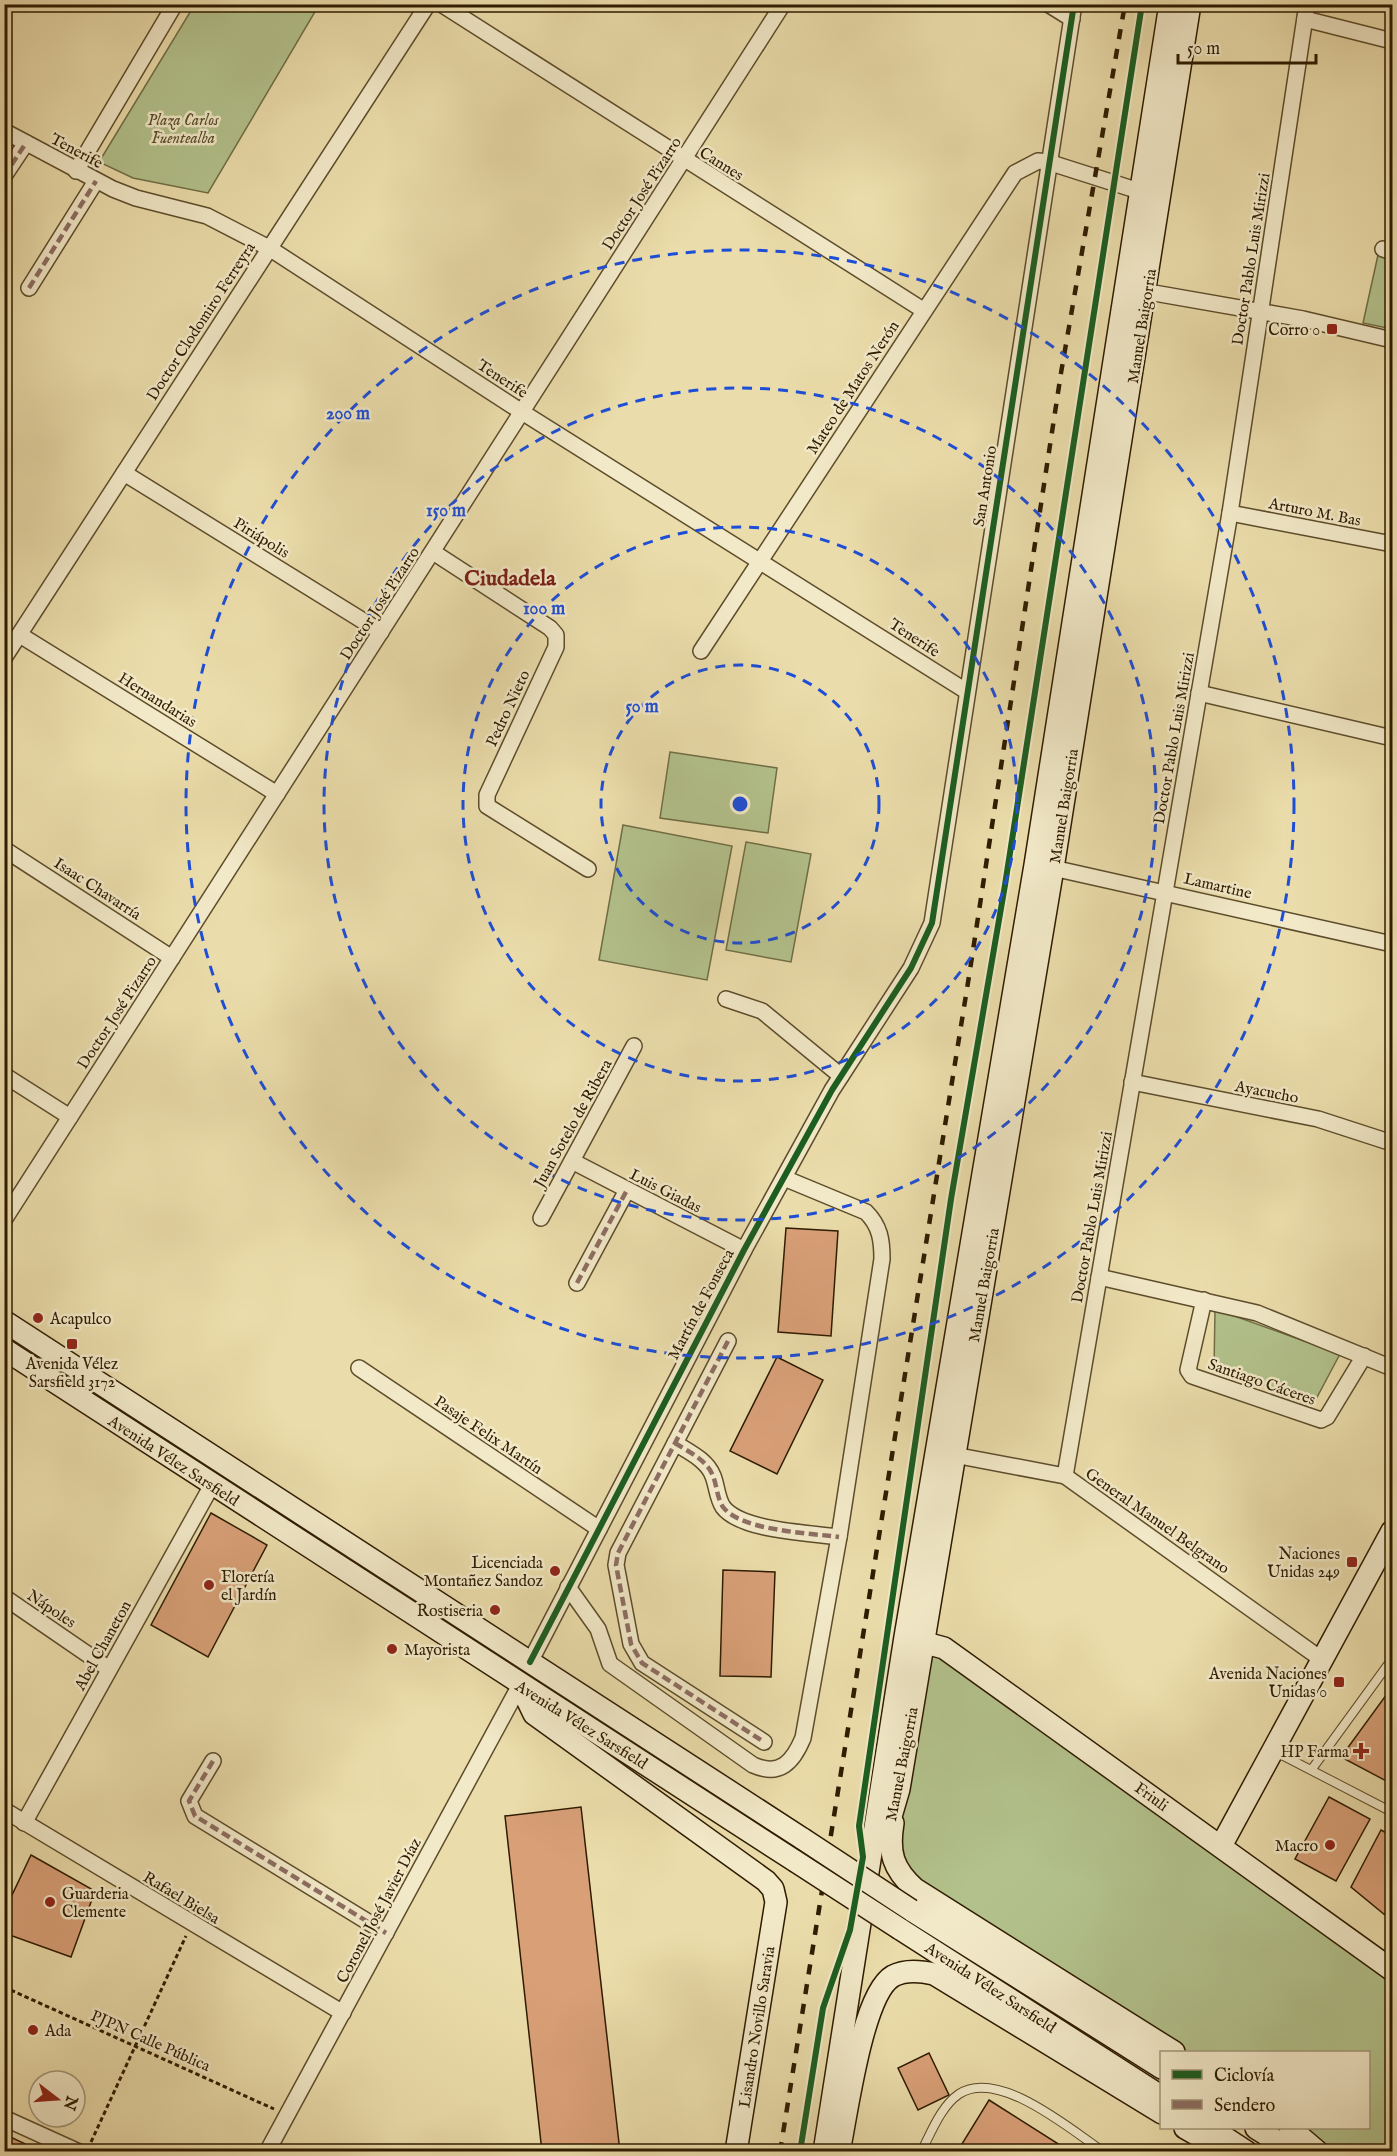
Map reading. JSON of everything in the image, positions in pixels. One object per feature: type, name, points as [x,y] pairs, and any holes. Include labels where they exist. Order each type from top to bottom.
[{"type":"main road","name":"Manuel Baigorria","points":[[870,1870],[887,1832],[899,1789],[914,1639],[954,1455],[1044,866],[1124,287],[1170,4]]},
{"type":"main road","name":"Manuel Baigorria","points":[[870,1870],[914,1639],[1044,866],[1146,291],[1190,4]]},
{"type":"main road","points":[[1139,190],[1161,196]]},
{"type":"main road","name":"Avenida Vélez Sarsfield","points":[[4,1321],[911,1910],[1160,2067]]},
{"type":"main road","name":"Avenida Vélez Sarsfield","points":[[4,1349],[520,1685],[1160,2096]]},
{"type":"main road","points":[[1221,1846],[1392,1531]]},
{"type":"main road","name":"Friuli","points":[[914,1639],[944,1648],[1392,1970]]},
{"type":"main road","name":"Lisandro Novillo Saravia","points":[[520,1685],[534,1714],[766,1881],[773,1889],[776,1902],[736,2151]]},
{"type":"main road","points":[[899,1789],[891,1846],[896,1868],[903,1878],[915,1889],[1172,2051]]},
{"type":"main road","points":[[824,2151],[870,1870]]},
{"type":"main road","points":[[839,2151],[872,2006],[891,1977],[908,1972],[934,1974],[1160,2112]]},
{"type":"main road","points":[[1188,2129],[1227,2151]]},
{"type":"main road","points":[[1213,2129],[1247,2151]]},
{"type":"main road","points":[[1259,2129],[1294,2151]]},
{"type":"main road","points":[[1292,2129],[1318,2151]]},
{"type":"street","points":[[76,171],[175,4]]},
{"type":"street","name":"Doctor Clodomiro Ferreyra","points":[[4,658],[428,4]]},
{"type":"street","name":"Cannes","points":[[441,4],[923,310]]},
{"type":"street","name":"Doctor José Pizarro","points":[[4,1220],[783,4]]},
{"type":"street","points":[[1047,4],[1073,12]]},
{"type":"street","name":"San Antonio","points":[[911,968],[924,943],[937,901],[966,691],[1073,12]]},
{"type":"street","points":[[1306,12],[1392,41]]},
{"type":"street","name":"Doctor Pablo Luis Mirizzi","points":[[1065,1476],[1230,513],[1306,12]]},
{"type":"street","name":"Tenerife","points":[[4,131],[96,181],[136,198],[207,216],[269,248],[522,412],[761,560],[966,691]]},
{"type":"street","points":[[4,176],[26,143]]},
{"type":"street","name":"Mateo de Matos Nerón","points":[[701,651],[1015,173],[1038,161],[1048,162]]},
{"type":"street","points":[[1048,162],[1139,190]]},
{"type":"street","points":[[29,288],[96,181]]},
{"type":"street","points":[[1124,287],[1261,311],[1392,340]]},
{"type":"street","name":"Piriápolis","points":[[124,473],[381,632]]},
{"type":"street","name":"Arturo M. Bas","points":[[1230,513],[1392,544]]},
{"type":"street","name":"Pedro Nieto","points":[[433,552],[550,628],[556,635],[556,646],[487,795],[488,806],[588,869]]},
{"type":"street","name":"Hernandarias","points":[[20,634],[277,794]]},
{"type":"street","points":[[1199,693],[1392,738]]},
{"type":"street","name":"Isaac Chavarría","points":[[4,849],[172,958]]},
{"type":"street","name":"Lamartine","points":[[1044,866],[1166,891],[1392,944]]},
{"type":"street","name":"Martín de Fonseca","points":[[530,1662],[744,1250],[841,1076],[911,968]]},
{"type":"street","points":[[726,999],[762,1011],[841,1076]]},
{"type":"street","name":"Juan Sotelo de Ribera","points":[[541,1218],[634,1046]]},
{"type":"street","points":[[4,1076],[70,1117]]},
{"type":"street","name":"Ayacucho","points":[[1132,1082],[1318,1119],[1392,1143]]},
{"type":"street","name":"Luis Giadas","points":[[572,1161],[744,1250]]},
{"type":"street","points":[[568,1587],[598,1629],[610,1664],[753,1765],[774,1770],[783,1768],[792,1761],[803,1738],[839,1537],[882,1259],[882,1243],[874,1220],[866,1212],[784,1178]]},
{"type":"street","points":[[577,1283],[627,1190]]},
{"type":"street","points":[[1100,1276],[1279,1320],[1392,1368]]},
{"type":"street","name":"Santiago Cáceres","points":[[1204,1300],[1188,1370],[1192,1376],[1322,1420],[1327,1417],[1364,1356]]},
{"type":"street","points":[[728,1341],[618,1553],[616,1565],[631,1644],[642,1664],[764,1742]]},
{"type":"street","name":"Pasaje Felix Martín","points":[[359,1368],[599,1529]]},
{"type":"street","points":[[675,1443],[704,1462],[712,1473],[722,1505],[737,1518],[768,1527],[839,1537]]},
{"type":"street","name":"General Manuel Belgrano","points":[[954,1455],[1065,1476],[1321,1659]]},
{"type":"street","name":"Abel Chaneton","points":[[24,1823],[212,1485]]},
{"type":"street","name":"Nápoles","points":[[4,1597],[109,1669]]},
{"type":"street","name":"Coronel José Javier Díaz","points":[[267,2151],[520,1685]]},
{"type":"street","points":[[213,1761],[189,1801],[195,1816],[386,1933]]},
{"type":"street","name":"Rafael Bielsa","points":[[4,1810],[343,2013]]},
{"type":"street","points":[[4,2118],[79,2151]]},
{"type":"lane","points":[[1312,1769],[1392,1659]]},
{"type":"lane","points":[[1273,1750],[1392,1812]]},
{"type":"lane","points":[[1392,1919],[1392,1925]]},
{"type":"lane","points":[[921,2151],[947,2105],[960,2094],[974,2088],[1003,2090],[1014,2094],[1104,2151]]},
{"type":"path","points":[[86,2151],[192,1923]]},
{"type":"green space","name":"Plaza Carlos Fuentealba","points":[[195,4],[319,5],[208,193],[133,178],[99,162]]},
{"type":"green space","points":[[1378,255],[1392,258],[1392,329],[1363,323]]},
{"type":"green space","points":[[670,752],[777,768],[768,833],[660,818]]},
{"type":"green space","points":[[623,825],[732,846],[707,980],[599,960]]},
{"type":"green space","points":[[746,842],[811,854],[791,962],[726,950]]},
{"type":"green space","points":[[1215,1309],[1340,1354],[1315,1401],[1214,1370]]},
{"type":"green space","points":[[922,1642],[1392,1970],[1392,2151],[1318,2151],[1291,2129],[1370,2129],[1370,2051],[1172,2051],[915,1889],[891,1846]]},
{"type":"building","points":[[786,1228],[838,1231],[831,1336],[778,1332]]},
{"type":"building","points":[[777,1357],[823,1380],[777,1474],[730,1451]]},
{"type":"building","name":"Florería el Jardín","points":[[211,1513],[267,1545],[208,1657],[151,1625]]},
{"type":"building","points":[[723,1570],[775,1572],[771,1677],[720,1676]]},
{"type":"building","points":[[1392,1687],[1392,1784],[1341,1757]]},
{"type":"building","points":[[1329,1797],[1370,1819],[1336,1881],[1295,1859]]},
{"type":"building","points":[[581,1807],[620,2152],[542,2152],[505,1816]]},
{"type":"building","points":[[1381,1830],[1392,1836],[1392,1891],[1385,1915],[1351,1887]]},
{"type":"building","name":"Guarderia Clemente","points":[[31,1855],[95,1891],[71,1957],[4,1933],[4,1912]]},
{"type":"building","points":[[929,2053],[949,2095],[918,2110],[898,2068]]},
{"type":"building","points":[[989,2100],[1071,2152],[957,2152]]},
{"type":"building","points":[[4,2134],[34,2148],[32,2152],[4,2152]]},
{"type":"railway","points":[[780,2152],[970,970],[1061,373],[1125,4]]},
{"type":"marked path","points":[[4,176],[26,143]]},
{"type":"marked path","points":[[29,288],[96,181]]},
{"type":"marked path","points":[[577,1283],[627,1190]]},
{"type":"marked path","points":[[728,1341],[618,1553],[616,1565],[631,1644],[642,1663],[764,1742]]},
{"type":"marked path","points":[[675,1443],[697,1457],[710,1470],[721,1503],[732,1515],[777,1530],[839,1537]]},
{"type":"marked path","points":[[213,1761],[189,1801],[195,1816],[386,1933]]},
{"type":"cycle path","points":[[530,1662],[744,1250],[832,1090],[911,968],[932,923],[1074,4]]},
{"type":"cycle path","points":[[800,2152],[823,2008],[850,1930],[863,1857],[859,1826],[951,1199],[1005,885],[1142,4]]},
{"type":"place","name":"Corro 0","points":[[1332,329]]},
{"type":"place","name":"Acapulco","points":[[38,1318]]},
{"type":"place","name":"Avenida Vélez Sarsfield 3172","points":[[72,1344]]},
{"type":"place","name":"Naciones Unidas 249","points":[[1352,1562]]},
{"type":"place","name":"Licenciada Montañez Sandoz","points":[[555,1571]]},
{"type":"place","name":"Florería el Jardín","points":[[209,1585]]},
{"type":"place","name":"Rostiseria","points":[[495,1610]]},
{"type":"place","name":"Mayorista","points":[[392,1649]]},
{"type":"place","name":"Avenida Naciones Unidas 0","points":[[1339,1682]]},
{"type":"place","name":"HP Farma","points":[[1361,1751]]},
{"type":"place","name":"Macro","points":[[1330,1845]]},
{"type":"place","name":"Guarderia Clemente","points":[[50,1902]]},
{"type":"place","name":"Ada","points":[[33,2030]]},
{"type":"district","name":"Ciudadela","points":[[510,577]]}]
